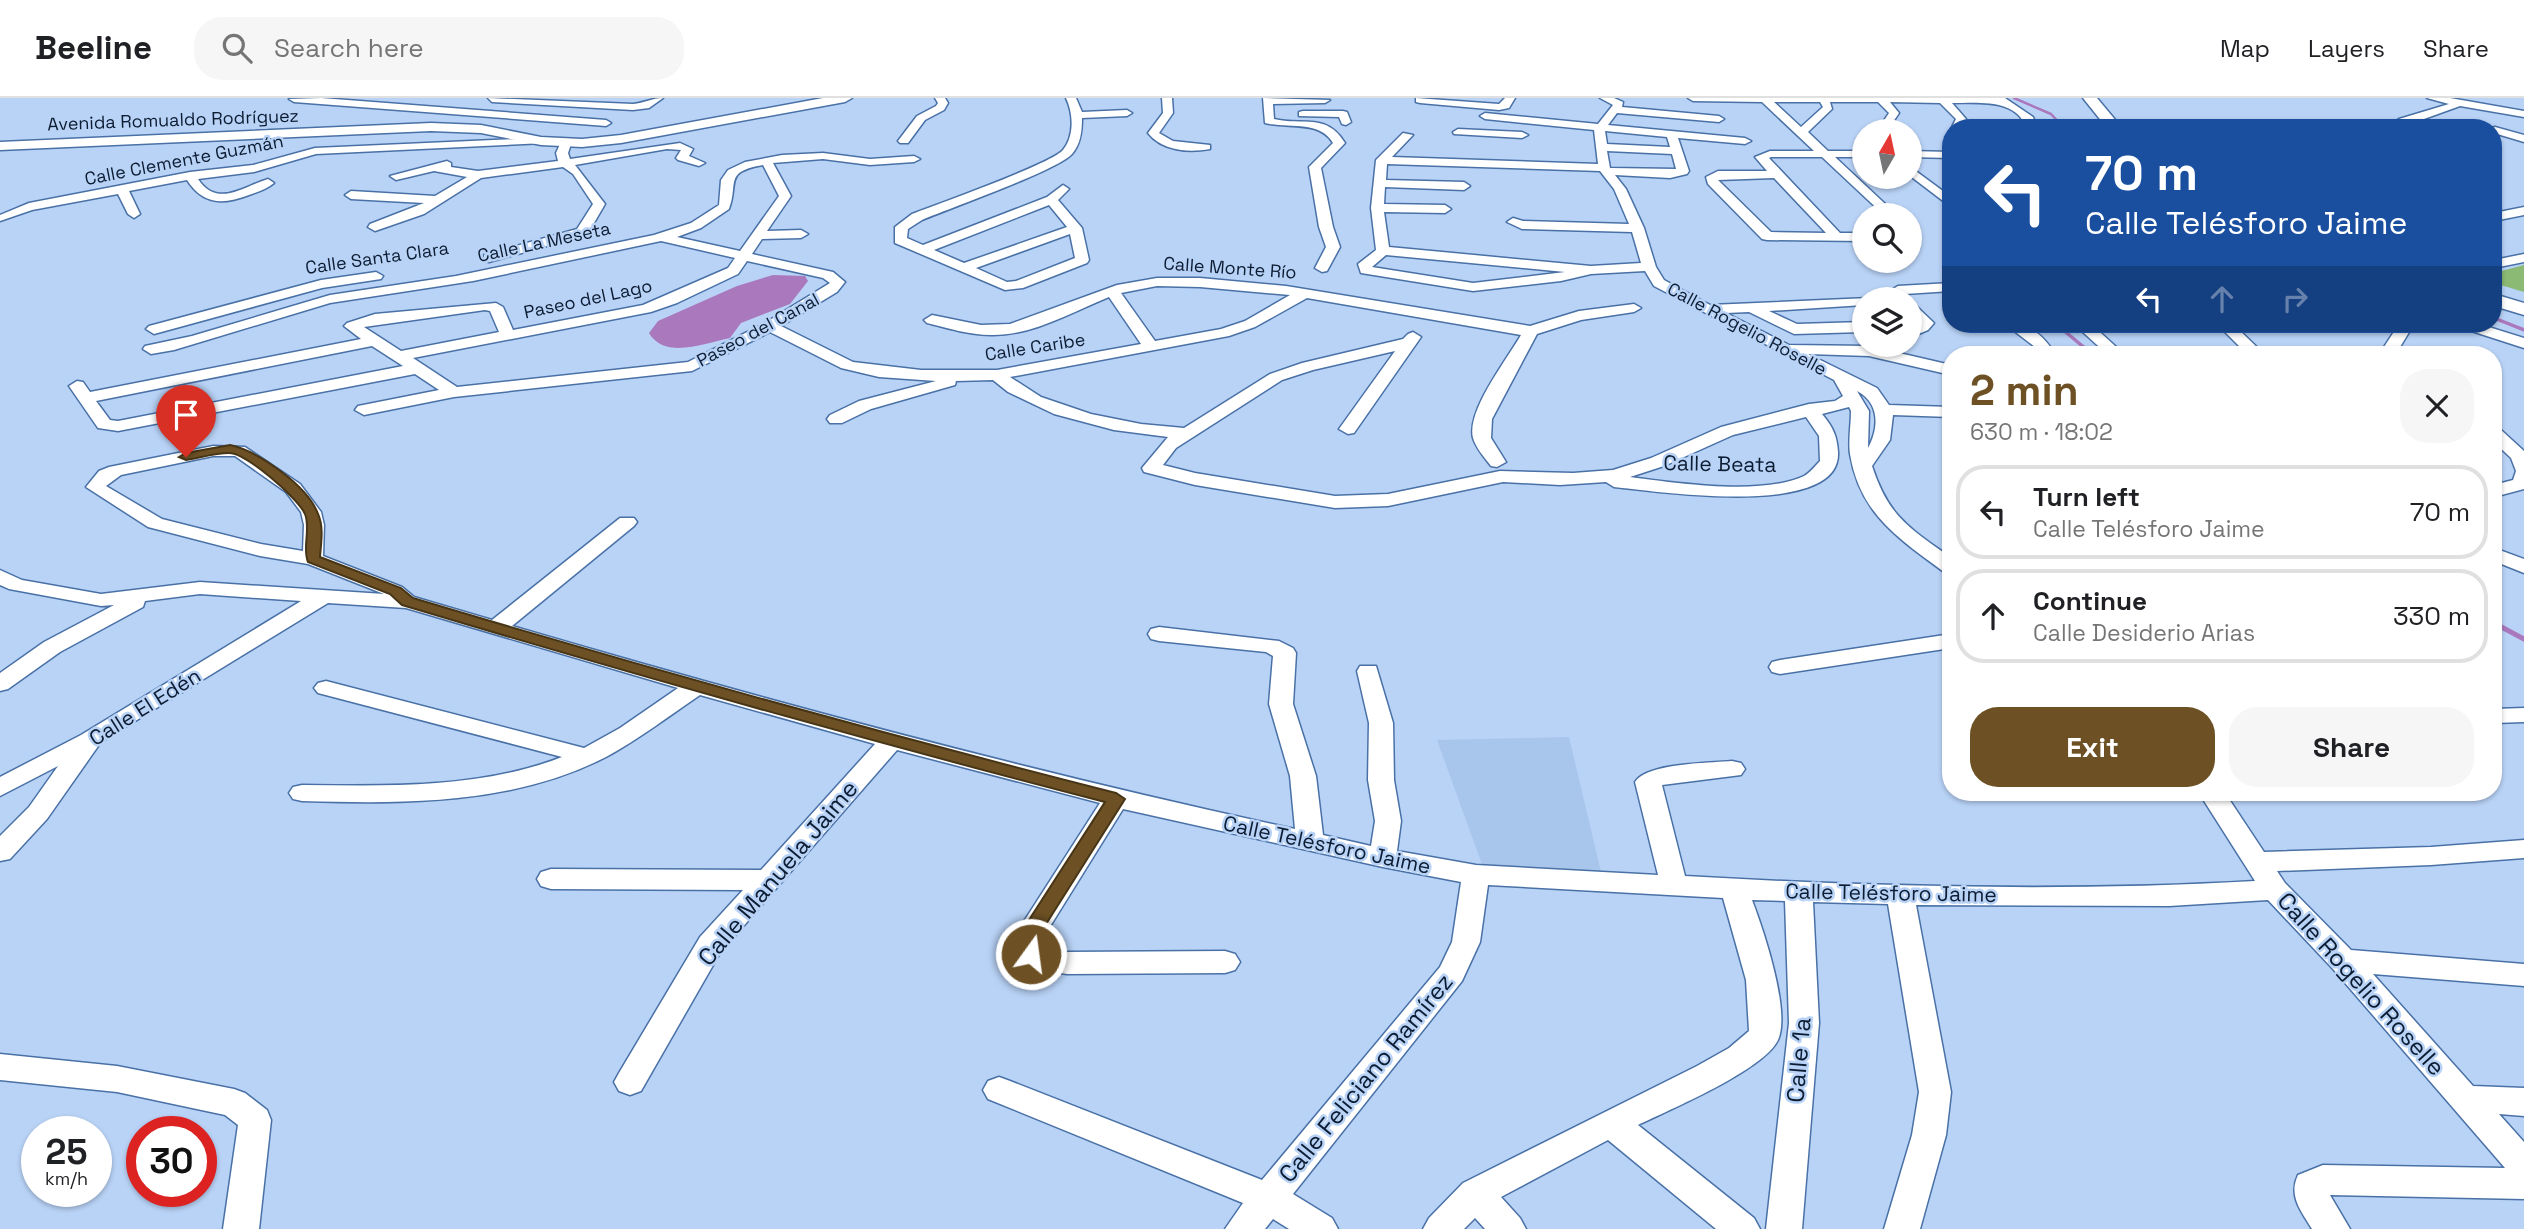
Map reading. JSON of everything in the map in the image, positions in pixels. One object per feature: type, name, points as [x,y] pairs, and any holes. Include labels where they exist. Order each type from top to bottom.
[{"type":"main road","points":[[2073,98],[2090,119]]},
{"type":"main road","points":[[2090,98],[2108,119]]},
{"type":"main road","name":"Avenida Romualdo Rodríguez","points":[[0,146],[431,127],[481,129],[565,144],[621,139],[833,99]]},
{"type":"main road","points":[[2502,294],[2524,300]]},
{"type":"main road","points":[[2502,302],[2524,309]]},
{"type":"street","points":[[478,98],[639,107],[659,98]]},
{"type":"street","points":[[904,141],[921,118],[940,107],[943,103],[940,98]]},
{"type":"street","points":[[1051,200],[1075,228],[1082,260],[1018,285],[1005,286],[900,240],[902,227],[917,217],[1040,167],[1066,153],[1076,135],[1077,115],[1071,98]]},
{"type":"street","points":[[1167,98],[1168,113],[1153,133],[1159,141],[1172,145],[1206,147]]},
{"type":"street","points":[[1420,100],[1499,107],[1505,106],[1510,98]]},
{"type":"street","points":[[1881,98],[1894,113],[1890,119]]},
{"type":"street","points":[[2432,98],[2524,114]]},
{"type":"street","points":[[297,99],[606,123]]},
{"type":"street","points":[[431,127],[500,99]]},
{"type":"street","points":[[1322,268],[1333,247],[1326,227],[1315,167],[1339,143],[1336,135],[1326,127],[1306,130],[1269,121],[1268,99],[1343,103]]},
{"type":"street","points":[[1693,99],[2002,99],[2029,119]]},
{"type":"street","points":[[1765,99],[1878,203]]},
{"type":"street","points":[[1801,133],[1828,107],[1823,99]]},
{"type":"street","points":[[1942,99],[1961,119]]},
{"type":"street","points":[[1601,134],[1612,102],[1719,118]]},
{"type":"street","points":[[2412,119],[2466,102]]},
{"type":"street","points":[[1077,115],[1126,113]]},
{"type":"street","points":[[1268,114],[1343,114],[1346,122]]},
{"type":"street","points":[[1511,114],[1676,151]]},
{"type":"street","points":[[1485,116],[1601,134]]},
{"type":"street","points":[[2502,130],[2524,130]]},
{"type":"street","points":[[1458,132],[1535,135]]},
{"type":"street","points":[[2502,132],[2524,139]]},
{"type":"street","points":[[1573,137],[1601,134],[1672,135],[1745,141]]},
{"type":"street","name":"Calle Rogelio Roselle","points":[[1601,134],[1605,170],[1620,189],[1637,228],[1648,267],[1660,283],[1783,349],[1871,392],[1883,407]]},
{"type":"street","points":[[1383,251],[1377,208],[1382,160],[1407,135]]},
{"type":"street","points":[[1382,160],[1679,173],[1683,171],[1672,135]]},
{"type":"street","name":"Calle Clemente Guzmán","points":[[3,218],[29,207],[190,176],[254,168],[315,151],[541,141]]},
{"type":"street","points":[[396,176],[468,159],[513,142]]},
{"type":"street","points":[[565,144],[562,153],[565,163]]},
{"type":"street","points":[[434,168],[478,175],[625,155],[674,145],[687,149],[682,158]]},
{"type":"street","points":[[1922,153],[1942,150]]},
{"type":"street","points":[[1837,237],[1761,157],[1852,154]]},
{"type":"street","name":"Calle La Meseta","points":[[151,349],[195,342],[329,299],[458,279],[659,237],[698,225],[715,216],[725,206],[727,180],[732,173],[766,160],[797,156],[843,157],[884,162],[914,159]]},
{"type":"street","points":[[843,157],[855,174]]},
{"type":"street","points":[[665,161],[682,158],[699,163]]},
{"type":"street","points":[[733,271],[785,196],[766,160]]},
{"type":"street","name":"Calle Santa Clara","points":[[154,329],[321,284],[460,265],[570,238],[587,227],[599,204],[577,172],[565,163]]},
{"type":"street","points":[[1775,174],[1712,177],[1712,181],[1767,236],[1852,237]]},
{"type":"street","points":[[375,227],[420,211],[478,175]]},
{"type":"street","points":[[190,176],[198,191],[209,199],[226,198],[268,183]]},
{"type":"street","points":[[1922,180],[1942,196]]},
{"type":"street","points":[[1379,183],[1464,186]]},
{"type":"street","points":[[922,250],[1051,200],[1063,189]]},
{"type":"street","points":[[123,191],[134,214]]},
{"type":"street","points":[[351,195],[438,200]]},
{"type":"street","points":[[2502,201],[2522,211]]},
{"type":"street","points":[[1377,208],[1445,209]]},
{"type":"street","points":[[2502,215],[2522,211]]},
{"type":"street","points":[[1513,222],[1522,225],[1637,228]]},
{"type":"street","points":[[964,268],[1075,228]]},
{"type":"street","points":[[759,235],[801,234]]},
{"type":"street","name":"Paseo del Canal","points":[[364,410],[454,392],[692,366],[770,326],[837,285],[836,278],[659,237]]},
{"type":"street","points":[[1591,270],[1561,277],[1472,287],[1366,270],[1365,264],[1383,251],[1591,270],[1648,267]]},
{"type":"street","points":[[581,254],[601,268]]},
{"type":"street","points":[[2502,262],[2524,257]]},
{"type":"street","points":[[733,271],[766,267],[797,268]]},
{"type":"street","name":"Paseo del Lago","points":[[399,356],[646,309],[733,271]]},
{"type":"street","name":"Calle Monte Río","points":[[932,320],[982,331],[1010,329],[1154,281],[1305,293],[1432,317],[1531,331],[1579,316],[1634,308]]},
{"type":"street","points":[[1922,289],[1942,288]]},
{"type":"street","points":[[1113,293],[1151,347]]},
{"type":"street","name":"Calle Caribe","points":[[770,326],[848,365],[873,371],[969,377],[1224,333],[1250,324],[1305,293]]},
{"type":"street","points":[[1708,310],[1852,302]]},
{"type":"street","points":[[454,392],[352,326],[375,318],[485,306],[496,307],[508,335]]},
{"type":"street","points":[[1750,307],[1794,330],[1852,328]]},
{"type":"street","points":[[1348,429],[1408,343],[1432,317]]},
{"type":"street","points":[[1505,470],[1483,443],[1480,427],[1531,331]]},
{"type":"street","points":[[2026,333],[2042,346]]},
{"type":"street","points":[[2092,333],[2107,346]]},
{"type":"street","points":[[2235,333],[2248,346]]},
{"type":"street","points":[[2492,333],[2524,343]]},
{"type":"street","points":[[374,341],[80,392],[104,424],[112,426],[415,369]]},
{"type":"street","points":[[1151,468],[1170,444],[1289,372],[1408,343]]},
{"type":"street","points":[[1783,349],[1852,348]]},
{"type":"street","points":[[1907,357],[1942,367]]},
{"type":"street","points":[[997,374],[1010,387],[1051,407],[1131,428],[1188,433]]},
{"type":"street","points":[[836,419],[865,405],[969,377]]},
{"type":"street","name":"Calle Rogelio Roselle","points":[[1840,378],[1850,401],[1860,411],[1859,453],[1872,495],[1895,526],[1942,561]]},
{"type":"street","points":[[1131,428],[1151,468],[1195,480],[1335,502],[1388,500],[1505,470],[1583,478],[1641,469],[1671,459],[1729,431],[1850,401],[1883,407],[1942,411]]},
{"type":"street","points":[[1862,467],[1881,442],[1885,423],[1883,407]]},
{"type":"street","name":"Calle Beata","points":[[1583,478],[1744,491],[1777,490],[1805,484],[1821,475],[1828,466],[1831,449],[1827,434],[1811,409]]},
{"type":"street","points":[[2502,440],[2519,456],[2524,471],[2521,484],[2502,489]]},
{"type":"street","points":[[313,559],[314,526],[311,512],[293,488],[239,451],[213,451],[116,471],[106,475],[95,486],[155,523],[260,550],[313,559],[395,591],[408,602]]},
{"type":"street","points":[[494,629],[626,522]]},
{"type":"street","points":[[2502,557],[2524,567]]},
{"type":"street","points":[[0,576],[16,585],[79,597],[118,599],[200,588],[408,602]]},
{"type":"street","points":[[0,684],[52,647],[153,594]]},
{"type":"street","points":[[52,647],[71,625],[81,605],[79,597]]},
{"type":"street","name":"Calle El Edén","points":[[0,852],[38,813],[81,748],[92,737],[306,610],[323,597]]},
{"type":"street","name":"Calle Telésforo Jaime","points":[[408,602],[494,629],[892,741],[1116,799],[1383,858],[1476,875],[1900,895],[2169,896],[2275,890]]},
{"type":"street","points":[[1158,634],[1272,646],[1285,653],[1281,704],[1303,776],[1310,842]]},
{"type":"street","points":[[1780,667],[1942,642]]},
{"type":"street","points":[[1368,671],[1381,723],[1381,780],[1388,821],[1383,858]]},
{"type":"street","points":[[303,793],[396,795],[493,786],[548,773],[614,742],[697,686]]},
{"type":"street","points":[[326,688],[561,748],[586,757]]},
{"type":"street","points":[[2502,716],[2524,715]]},
{"type":"street","points":[[0,788],[92,737]]},
{"type":"street","name":"Calle Manuela Jaime","points":[[630,1082],[710,946],[765,880],[892,741]]},
{"type":"street","points":[[1674,886],[1648,782],[1653,778],[1731,769]]},
{"type":"street","points":[[1116,799],[1026,940],[1031,954],[1067,963],[1225,962]]},
{"type":"street","name":"Calle Rogelio Roselle","points":[[2217,801],[2275,890],[2343,961],[2524,1166]]},
{"type":"street","points":[[2259,862],[2431,856],[2524,849]]},
{"type":"street","name":"Calle Feliciano Ramírez","points":[[1243,1229],[1452,973],[1466,942],[1476,875]]},
{"type":"street","points":[[551,879],[765,880]]},
{"type":"street","points":[[1440,1229],[1475,1194],[1740,1057],[1764,1036],[1765,1012],[1758,962],[1734,889]]},
{"type":"street","name":"Calle 1a","points":[[1784,1229],[1804,1023],[1799,891]]},
{"type":"street","points":[[1900,895],[1935,1091],[1929,1135],[1902,1229]]},
{"type":"street","points":[[2343,961],[2524,975]]},
{"type":"street","points":[[1765,1012],[1804,1023]]},
{"type":"street","points":[[0,1068],[117,1079],[234,1103],[255,1120],[241,1229]]},
{"type":"street","points":[[999,1090],[1269,1198],[1320,1229]]},
{"type":"street","points":[[2465,1100],[2524,1102]]},
{"type":"street","points":[[1612,1124],[1742,1229]]},
{"type":"street","points":[[2332,1229],[2312,1198],[2310,1186],[2323,1180],[2524,1184]]},
{"type":"street","points":[[1475,1194],[1508,1229]]},
{"type":"shaded area","points":[[773,275],[805,276],[808,281],[790,304],[741,323],[730,338],[698,346],[675,348],[656,341],[649,333],[658,321],[737,286]]},
{"type":"shaded area","points":[[1569,737],[1602,876],[1484,870],[1437,740]]},
{"type":"green space","points":[[2524,265],[2524,292],[2502,285],[2502,271]]},
{"type":"waterway","points":[[2014,98],[2051,114],[2056,119]]},
{"type":"waterway","points":[[2502,321],[2524,330]]},
{"type":"waterway","points":[[2067,333],[2082,346]]},
{"type":"waterway","points":[[2502,627],[2524,639]]},
{"type":"route","points":[[186,457],[230,449],[239,451],[270,470],[293,488],[311,512],[314,526],[313,559],[395,591],[408,602],[440,614],[892,741],[1116,799],[1026,940],[1031,954]]}]
